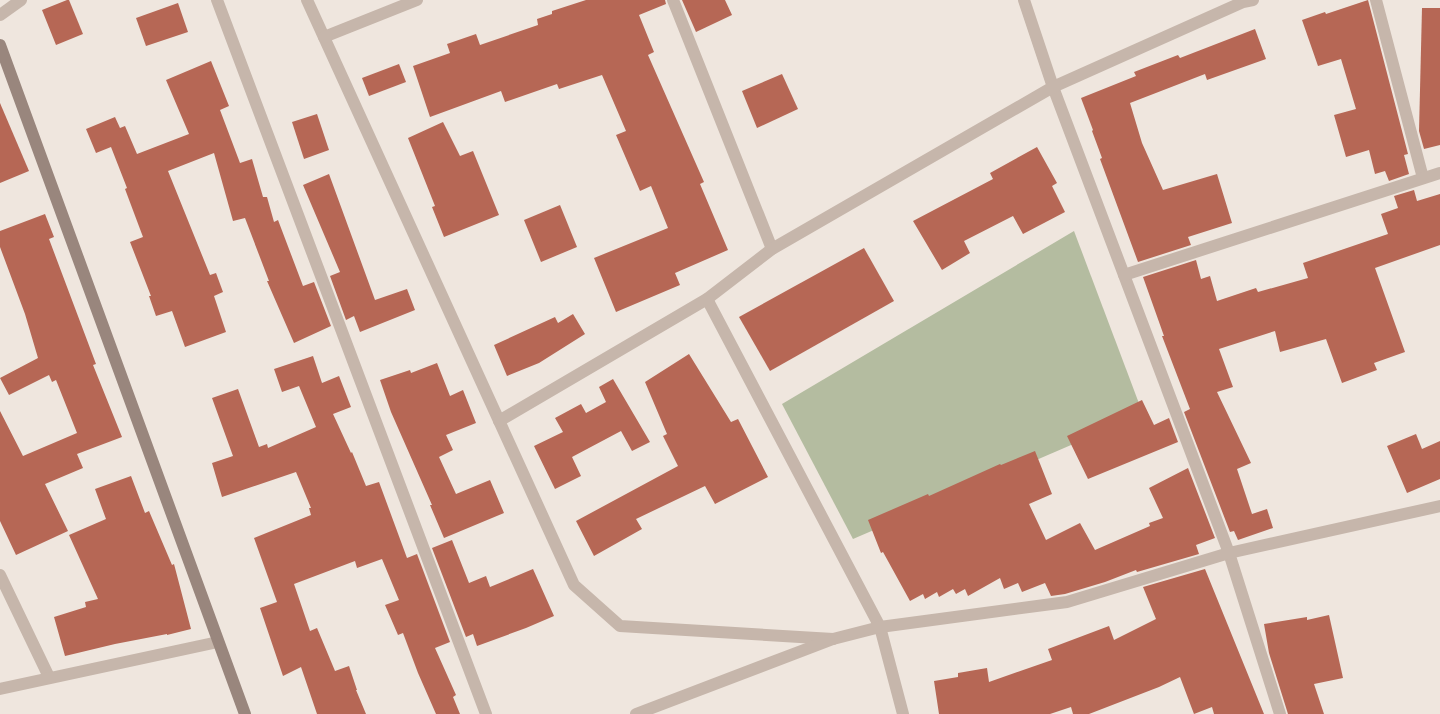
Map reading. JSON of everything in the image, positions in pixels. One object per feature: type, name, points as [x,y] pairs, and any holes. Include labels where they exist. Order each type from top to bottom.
[{"type":"street","points":[[0,15],[21,0]]},
{"type":"street","points":[[217,0],[486,714]]},
{"type":"street","points":[[307,0],[574,585],[620,626],[833,639]]},
{"type":"street","points":[[324,37],[417,0]]},
{"type":"street","points":[[673,0],[772,249]]},
{"type":"street","points":[[1024,0],[1053,87],[1229,553],[1280,714]]},
{"type":"street","points":[[1376,0],[1424,178]]},
{"type":"street","points":[[499,421],[707,299],[772,249],[1053,87],[1246,1]]},
{"type":"street","points":[[0,45],[245,714]]},
{"type":"street","points":[[1124,275],[1440,173]]},
{"type":"street","points":[[707,299],[880,627],[903,714]]},
{"type":"street","points":[[636,714],[833,639],[880,627],[1067,602],[1229,553],[1440,506]]},
{"type":"street","points":[[0,575],[49,677]]},
{"type":"street","points":[[0,689],[218,642]]},
{"type":"green space","points":[[1074,231],[1143,414],[853,539],[782,404]]},
{"type":"building","points":[[69,0],[83,34],[56,45],[42,10]]},
{"type":"building","points":[[586,0],[665,0],[666,4],[639,15],[654,52],[648,55],[704,182],[700,184],[728,250],[675,273],[680,285],[616,312],[594,258],[668,228],[651,186],[640,191],[616,135],[626,131],[602,75],[559,89],[557,84],[505,102],[501,91],[430,117],[413,66],[450,53],[447,44],[476,34],[480,45],[538,25],[537,19],[552,14],[552,11]]},
{"type":"building","points":[[682,0],[725,0],[732,15],[696,32]]},
{"type":"building","points":[[1368,0],[1408,154],[1404,155],[1409,174],[1389,181],[1385,171],[1375,174],[1369,150],[1346,157],[1334,115],[1356,109],[1341,59],[1318,66],[1302,20]]},
{"type":"building","points":[[178,3],[188,32],[146,46],[136,18]]},
{"type":"building","points":[[1422,8],[1440,8],[1440,145],[1424,149],[1419,131]]},
{"type":"building","points":[[1255,29],[1266,59],[1207,80],[1205,74],[1130,103],[1142,143],[1163,190],[1217,174],[1232,223],[1188,237],[1191,245],[1138,262],[1100,159],[1102,158],[1081,98],[1136,76],[1134,72],[1178,55],[1180,58]]},
{"type":"building","points":[[211,61],[229,106],[220,110],[240,163],[252,159],[263,197],[267,197],[274,222],[278,220],[303,286],[314,282],[331,326],[294,343],[267,281],[269,281],[245,218],[233,221],[214,153],[168,171],[210,275],[216,273],[223,292],[214,296],[226,332],[185,347],[172,311],[156,316],[149,296],[151,296],[130,242],[143,237],[111,147],[96,153],[86,129],[115,117],[120,128],[125,126],[137,154],[189,134],[166,80]]},
{"type":"building","points":[[399,64],[406,82],[369,96],[362,78]]},
{"type":"building","points":[[782,74],[798,109],[757,128],[742,91]]},
{"type":"building","points":[[0,103],[29,171],[0,183]]},
{"type":"building","points":[[317,114],[329,150],[304,159],[292,122]]},
{"type":"building","points":[[443,122],[460,156],[473,151],[499,215],[444,237],[432,207],[435,206],[408,138]]},
{"type":"building","points":[[1037,147],[1057,183],[1052,186],[1065,212],[1023,234],[1013,216],[964,241],[970,253],[942,270],[913,221],[993,179],[990,173]]},
{"type":"building","points":[[329,174],[375,300],[407,289],[415,310],[360,332],[354,316],[346,320],[330,276],[340,272],[303,185]]},
{"type":"building","points":[[1414,190],[1417,201],[1440,194],[1440,245],[1375,268],[1405,352],[1374,363],[1377,370],[1342,383],[1326,339],[1280,352],[1275,331],[1219,349],[1233,387],[1217,392],[1251,463],[1237,469],[1252,514],[1267,509],[1273,528],[1238,540],[1234,531],[1230,532],[1184,412],[1190,409],[1162,336],[1164,336],[1143,277],[1196,260],[1201,279],[1210,276],[1217,301],[1256,288],[1258,292],[1308,278],[1303,263],[1388,234],[1381,214],[1398,208],[1394,196]]},
{"type":"building","points":[[560,205],[577,247],[541,262],[524,220]]},
{"type":"building","points":[[45,214],[54,237],[49,239],[96,364],[93,365],[122,437],[77,454],[83,468],[45,484],[68,531],[16,555],[0,521],[0,411],[23,456],[77,433],[56,380],[52,382],[49,375],[9,395],[0,378],[38,358],[25,314],[0,247],[0,231]]},
{"type":"building","points":[[864,248],[894,301],[770,371],[739,317]]},
{"type":"building","points":[[573,314],[585,334],[539,363],[507,376],[494,345],[555,317],[558,323]]},
{"type":"building","points":[[689,354],[731,422],[738,419],[768,477],[715,504],[705,486],[636,519],[642,529],[594,556],[576,521],[678,466],[663,436],[667,434],[645,382]]},
{"type":"building","points":[[313,356],[322,383],[339,376],[351,407],[333,414],[366,486],[379,482],[407,558],[417,554],[450,642],[435,648],[456,695],[453,697],[460,714],[436,714],[403,633],[398,635],[385,605],[399,600],[382,559],[357,568],[355,561],[294,584],[310,631],[317,628],[335,671],[349,666],[366,714],[317,714],[301,667],[283,676],[260,608],[277,602],[254,538],[311,515],[309,508],[311,508],[296,472],[222,497],[212,463],[233,456],[212,398],[238,389],[259,447],[267,444],[268,448],[316,427],[299,386],[282,392],[274,369]]},
{"type":"building","points":[[437,363],[450,396],[463,390],[476,423],[446,435],[453,450],[439,457],[456,494],[490,480],[504,513],[444,538],[430,505],[432,505],[391,412],[380,380],[410,370],[411,373]]},
{"type":"building","points":[[613,379],[650,442],[632,451],[621,431],[572,457],[581,476],[555,489],[534,446],[563,432],[555,418],[581,404],[586,413],[606,402],[599,387]]},
{"type":"building","points":[[1142,400],[1154,425],[1169,418],[1178,442],[1088,479],[1067,436]]},
{"type":"building","points":[[1416,434],[1422,449],[1440,441],[1440,479],[1407,493],[1387,446]]},
{"type":"building","points":[[1035,451],[1052,494],[1029,504],[1046,540],[1080,523],[1095,550],[1150,526],[1149,523],[1163,518],[1149,488],[1188,468],[1215,538],[1196,545],[1199,554],[1137,572],[1136,570],[1065,594],[1051,596],[1045,583],[1022,592],[1018,583],[1004,589],[1000,578],[968,596],[965,589],[956,594],[953,589],[939,597],[937,592],[925,599],[923,594],[910,601],[883,552],[881,553],[868,520]]},
{"type":"building","points":[[131,476],[145,513],[149,511],[172,565],[174,564],[191,629],[65,656],[54,617],[86,607],[85,602],[98,599],[69,535],[106,519],[95,489]]},
{"type":"building","points":[[452,540],[469,583],[486,576],[490,587],[533,569],[554,616],[477,646],[473,634],[466,637],[432,548]]},
{"type":"building","points":[[1205,569],[1264,714],[1214,714],[1212,707],[1194,714],[1180,677],[1089,714],[1073,714],[1071,707],[1050,714],[939,714],[934,681],[958,677],[958,673],[987,668],[989,682],[1052,660],[1048,649],[1109,626],[1114,640],[1156,619],[1143,587]]},
{"type":"building","points":[[1329,615],[1343,678],[1314,684],[1324,714],[1288,714],[1269,653],[1264,624],[1307,617],[1307,620]]}]
